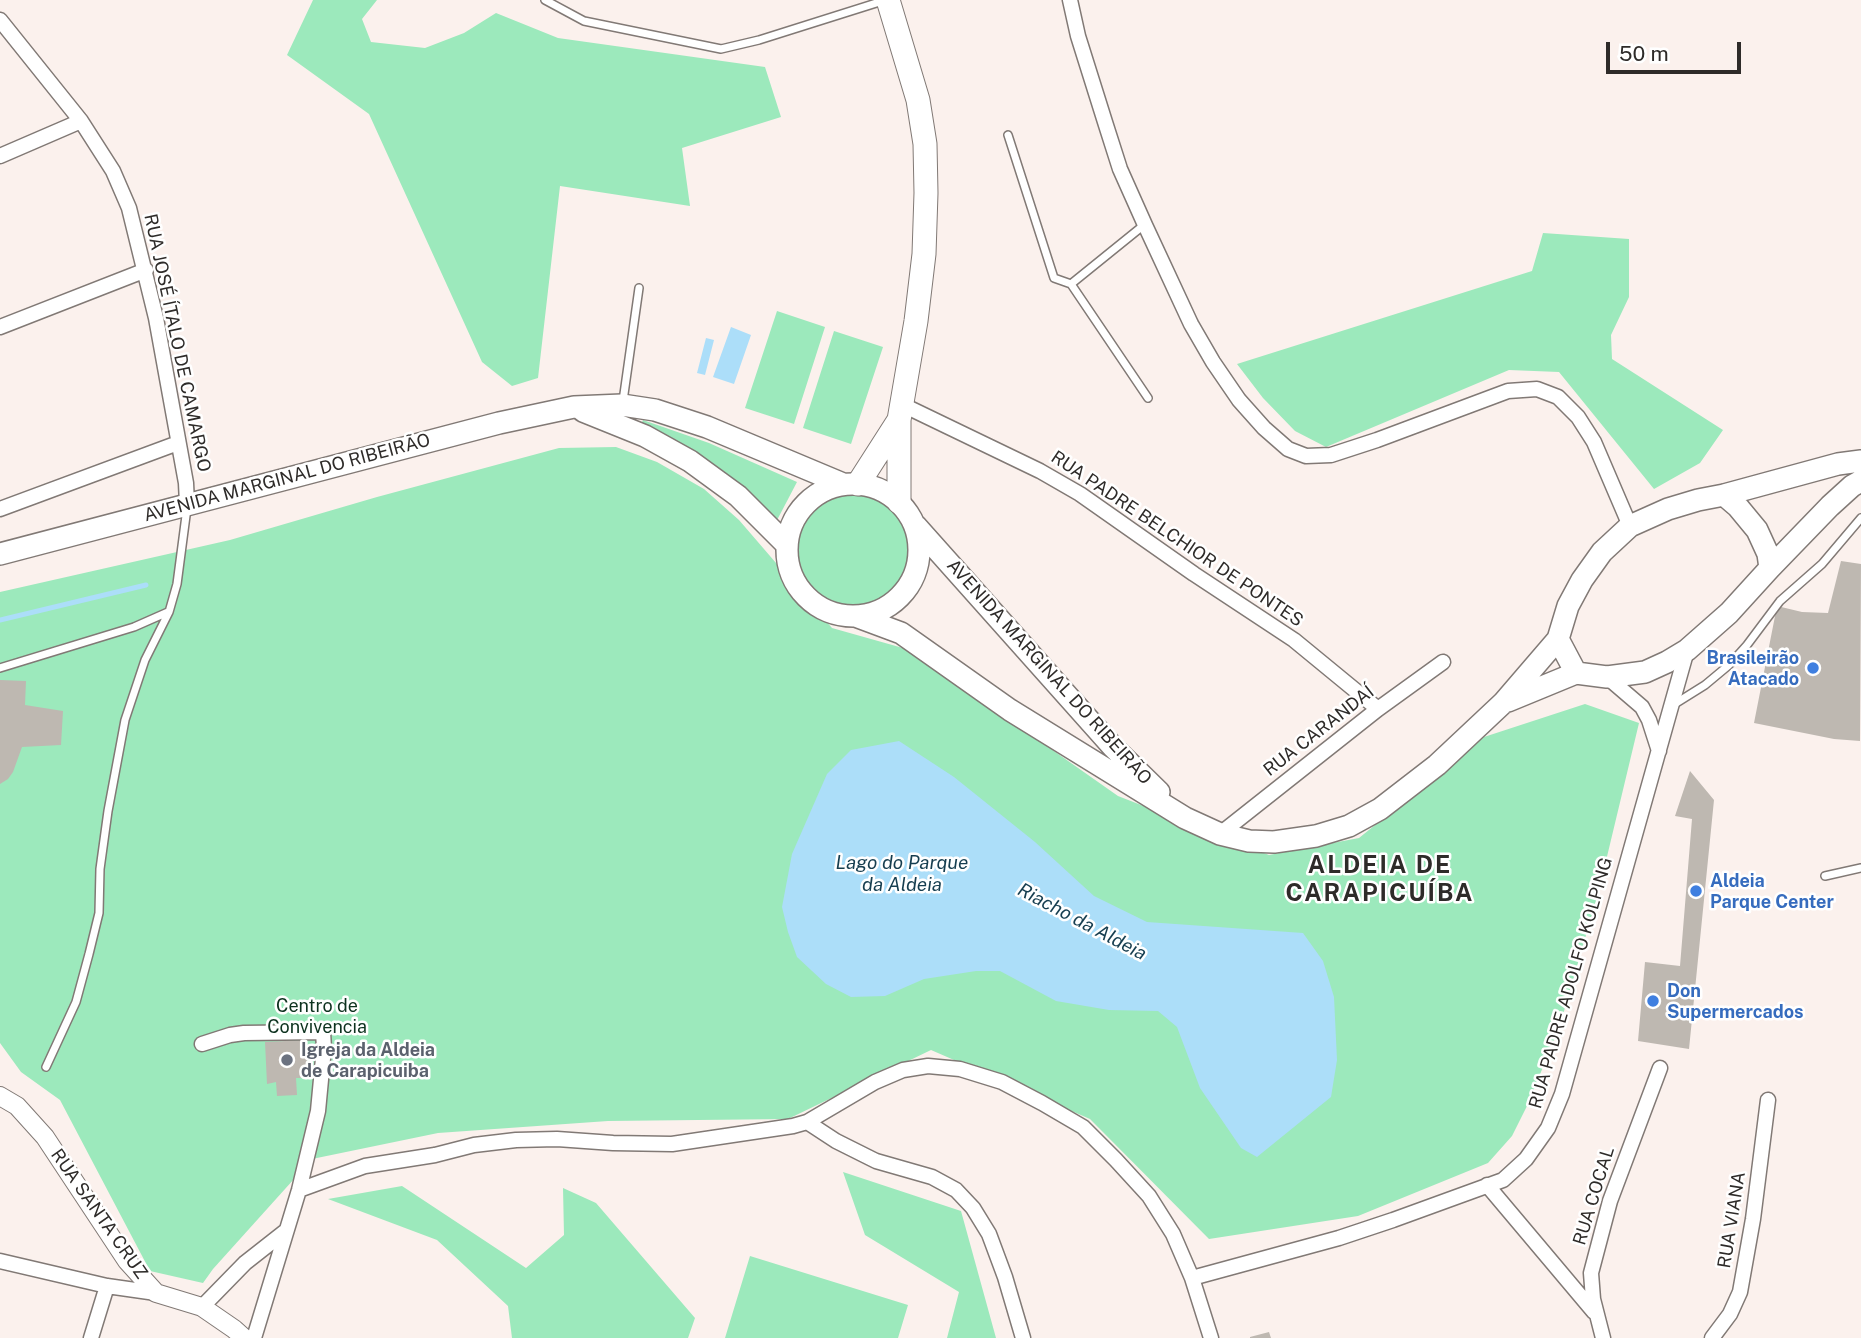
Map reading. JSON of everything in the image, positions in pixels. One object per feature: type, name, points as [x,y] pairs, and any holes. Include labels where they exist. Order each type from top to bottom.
[{"type":"main road","points":[[888,0],[918,100],[925,156],[924,254],[901,412],[899,502]]},
{"type":"main road","name":"AVENIDA MARGINAL DO RIBEIRÃO","points":[[0,554],[499,423],[574,407],[622,405],[655,410],[707,427],[850,484],[880,489],[899,502],[915,524],[1113,747],[1185,818]]},
{"type":"main road","points":[[574,407],[645,436],[690,461],[738,496],[787,545]]},
{"type":"main road","points":[[787,545],[791,528],[805,505],[826,489],[850,484],[901,412]]},
{"type":"main road","points":[[1861,461],[1838,464],[1698,500],[1668,509],[1630,526],[1602,552],[1582,580],[1569,606],[1558,639],[1576,673],[1607,677],[1645,671],[1687,650],[1730,613],[1829,506],[1861,481]]},
{"type":"main road","points":[[1724,495],[1757,530],[1768,554],[1770,568]]},
{"type":"main road","name":"AVENIDA MARGINAL DO RIBEIRÃO","points":[[858,617],[879,612],[897,601],[910,585],[918,566],[920,545],[915,524]]},
{"type":"main road","name":"AVENIDA MARGINAL DO RIBEIRÃO","points":[[787,545],[793,579],[818,607],[838,615],[858,617],[901,633],[1010,710],[1185,818],[1220,834],[1249,841],[1274,842],[1316,836],[1349,825],[1380,809],[1406,790],[1503,703],[1558,639]]},
{"type":"main road","name":"AVENIDA MARGINAL DO RIBEIRÃO","points":[[1503,703],[1576,673]]},
{"type":"street","points":[[1070,0],[1078,36],[1112,145],[1145,225],[1191,324],[1213,362],[1264,428],[1288,449],[1306,456],[1331,455],[1508,391],[1537,389],[1558,397],[1578,417],[1594,442],[1630,526]]},
{"type":"street","name":"RUA JOSÉ ÍTALO DE CAMARGO","points":[[0,20],[81,121],[113,171],[129,208],[146,270],[186,483],[187,504]]},
{"type":"street","points":[[0,156],[81,121]]},
{"type":"street","points":[[0,327],[146,270]]},
{"type":"street","name":"RUA PADRE BELCHIOR DE PONTES","points":[[901,412],[1040,471],[1080,494],[1294,640],[1378,709]]},
{"type":"street","points":[[0,509],[178,443]]},
{"type":"street","name":"RUA PADRE ADOLFO KOLPING","points":[[1192,1278],[1339,1238],[1503,1180],[1526,1159],[1548,1128],[1562,1094],[1687,650]]},
{"type":"street","name":"RUA CARANDAÍ","points":[[1220,834],[1378,709],[1443,662]]},
{"type":"street","points":[[1607,677],[1642,707],[1660,751]]},
{"type":"street","points":[[202,1044],[244,1033],[323,1032],[318,1111],[299,1190],[254,1338]]},
{"type":"street","points":[[299,1190],[365,1166],[435,1155],[474,1145],[557,1139],[672,1144],[771,1130],[807,1122],[875,1082],[902,1070],[928,1066],[960,1069],[1002,1083],[1042,1103],[1083,1127],[1116,1160],[1149,1196],[1173,1234],[1192,1278],[1211,1338]]},
{"type":"street","name":"RUA COCAL","points":[[1603,1338],[1593,1299],[1591,1273],[1630,1145],[1660,1068]]},
{"type":"street","name":"RUA SANTA CRUZ","points":[[0,1096],[17,1106],[45,1137],[127,1261],[156,1293],[202,1307],[244,1338]]},
{"type":"street","name":"RUA VIANA","points":[[1712,1338],[1730,1314],[1740,1292],[1768,1100]]},
{"type":"street","points":[[807,1122],[836,1141],[876,1161],[932,1177],[956,1190],[973,1208],[989,1234],[1023,1338]]},
{"type":"street","points":[[1487,1185],[1597,1315]]},
{"type":"street","points":[[202,1307],[245,1263],[287,1230]]},
{"type":"street","points":[[0,1261],[107,1286],[156,1293]]},
{"type":"street","points":[[91,1338],[107,1286]]},
{"type":"lane","points":[[545,0],[584,20],[720,49],[759,40],[888,0]]},
{"type":"lane","points":[[1009,135],[1054,278],[1070,284],[1148,398]]},
{"type":"lane","points":[[1070,284],[1145,225]]},
{"type":"lane","points":[[622,405],[639,288]]},
{"type":"lane","points":[[46,1067],[76,1002],[99,914],[100,869],[125,720],[145,660],[169,612],[177,584],[187,504]]},
{"type":"lane","points":[[1673,706],[1729,665],[1748,645],[1780,601],[1822,564],[1861,518]]},
{"type":"lane","points":[[0,668],[134,628],[169,612]]},
{"type":"lane","points":[[1825,876],[1861,868]]},
{"type":"green space","points":[[313,0],[377,0],[362,19],[371,42],[425,48],[464,33],[496,13],[558,38],[765,67],[781,117],[682,148],[690,206],[560,186],[538,378],[512,386],[482,362],[369,114],[287,55]]},
{"type":"green space","points":[[1543,233],[1629,239],[1629,297],[1611,335],[1612,359],[1723,430],[1700,463],[1654,489],[1559,372],[1509,370],[1326,447],[1295,431],[1263,398],[1237,364],[1532,271]]},
{"type":"green space","points":[[777,311],[825,327],[794,424],[745,408]]},
{"type":"green space","points":[[834,331],[883,347],[851,444],[803,428]]},
{"type":"green space","points":[[643,420],[709,443],[797,482],[775,524],[639,429]]},
{"type":"green space","name":"Centro de Convivencia","points":[[616,447],[657,462],[704,489],[739,520],[832,628],[910,650],[1118,796],[1269,855],[1359,838],[1484,737],[1585,704],[1639,723],[1599,890],[1560,1025],[1512,1136],[1488,1163],[1358,1216],[1209,1239],[1090,1119],[931,1050],[788,1119],[608,1121],[438,1133],[312,1159],[203,1283],[150,1271],[60,1100],[21,1072],[0,1043],[0,592],[230,540],[559,448]]},
{"type":"green space","points":[[853,494],[875,498],[885,503],[901,519],[906,529],[910,551],[906,573],[901,583],[885,599],[875,604],[853,608],[831,604],[821,599],[805,583],[800,573],[796,551],[800,529],[805,519],[821,503],[831,498]]},
{"type":"green space","points":[[843,1172],[961,1211],[996,1338],[947,1338],[959,1292],[865,1235]]},
{"type":"green space","points":[[402,1186],[526,1268],[564,1235],[563,1188],[596,1203],[695,1318],[688,1338],[512,1338],[508,1306],[437,1240],[328,1199]]},
{"type":"green space","points":[[750,1256],[908,1305],[898,1338],[725,1338]]},
{"type":"water","points":[[731,327],[751,335],[734,384],[713,377]]},
{"type":"water","points":[[706,338],[714,340],[705,375],[697,373]]},
{"type":"water","name":"Lago do Parque da Aldeia","points":[[899,741],[954,777],[1035,842],[1094,896],[1147,922],[1303,933],[1323,961],[1334,997],[1337,1060],[1331,1097],[1257,1157],[1241,1148],[1200,1088],[1177,1027],[1158,1011],[1109,1010],[1056,1001],[1000,971],[976,971],[924,979],[885,996],[851,997],[826,984],[797,957],[788,932],[782,907],[792,854],[827,774],[851,750]]},
{"type":"building","name":"Brasileirão Atacado","points":[[1841,561],[1861,564],[1860,741],[1834,739],[1754,723],[1777,606],[1802,612],[1828,613]]},
{"type":"building","points":[[0,680],[26,681],[25,705],[63,711],[61,745],[22,747],[13,772],[0,784]]},
{"type":"building","name":"Aldeia Parque Center","points":[[1690,771],[1714,800],[1689,1049],[1638,1041],[1645,962],[1680,966],[1692,819],[1675,816]]},
{"type":"building","name":"Igreja da Aldeia de Carapicuiba","points":[[306,1040],[308,1078],[296,1078],[297,1095],[277,1096],[276,1082],[267,1084],[265,1042]]},
{"type":"building","points":[[1269,1332],[1271,1338],[1250,1338],[1250,1337]]},
{"type":"waterway","points":[[0,620],[146,585]]},
{"type":"place","name":"Brasileirão Atacado","points":[[1813,668]]},
{"type":"place","name":"Aldeia Parque Center","points":[[1696,891]]},
{"type":"place","name":"Don Supermercados","points":[[1653,1001]]},
{"type":"place","name":"Igreja da Aldeia de Carapicuiba","points":[[287,1060]]},
{"type":"district","name":"ALDEIA DE CARAPICUÍBA","points":[[1380,880]]},
{"type":"water label","name":"Riacho da Aldeia","points":[[1082,922]]}]
